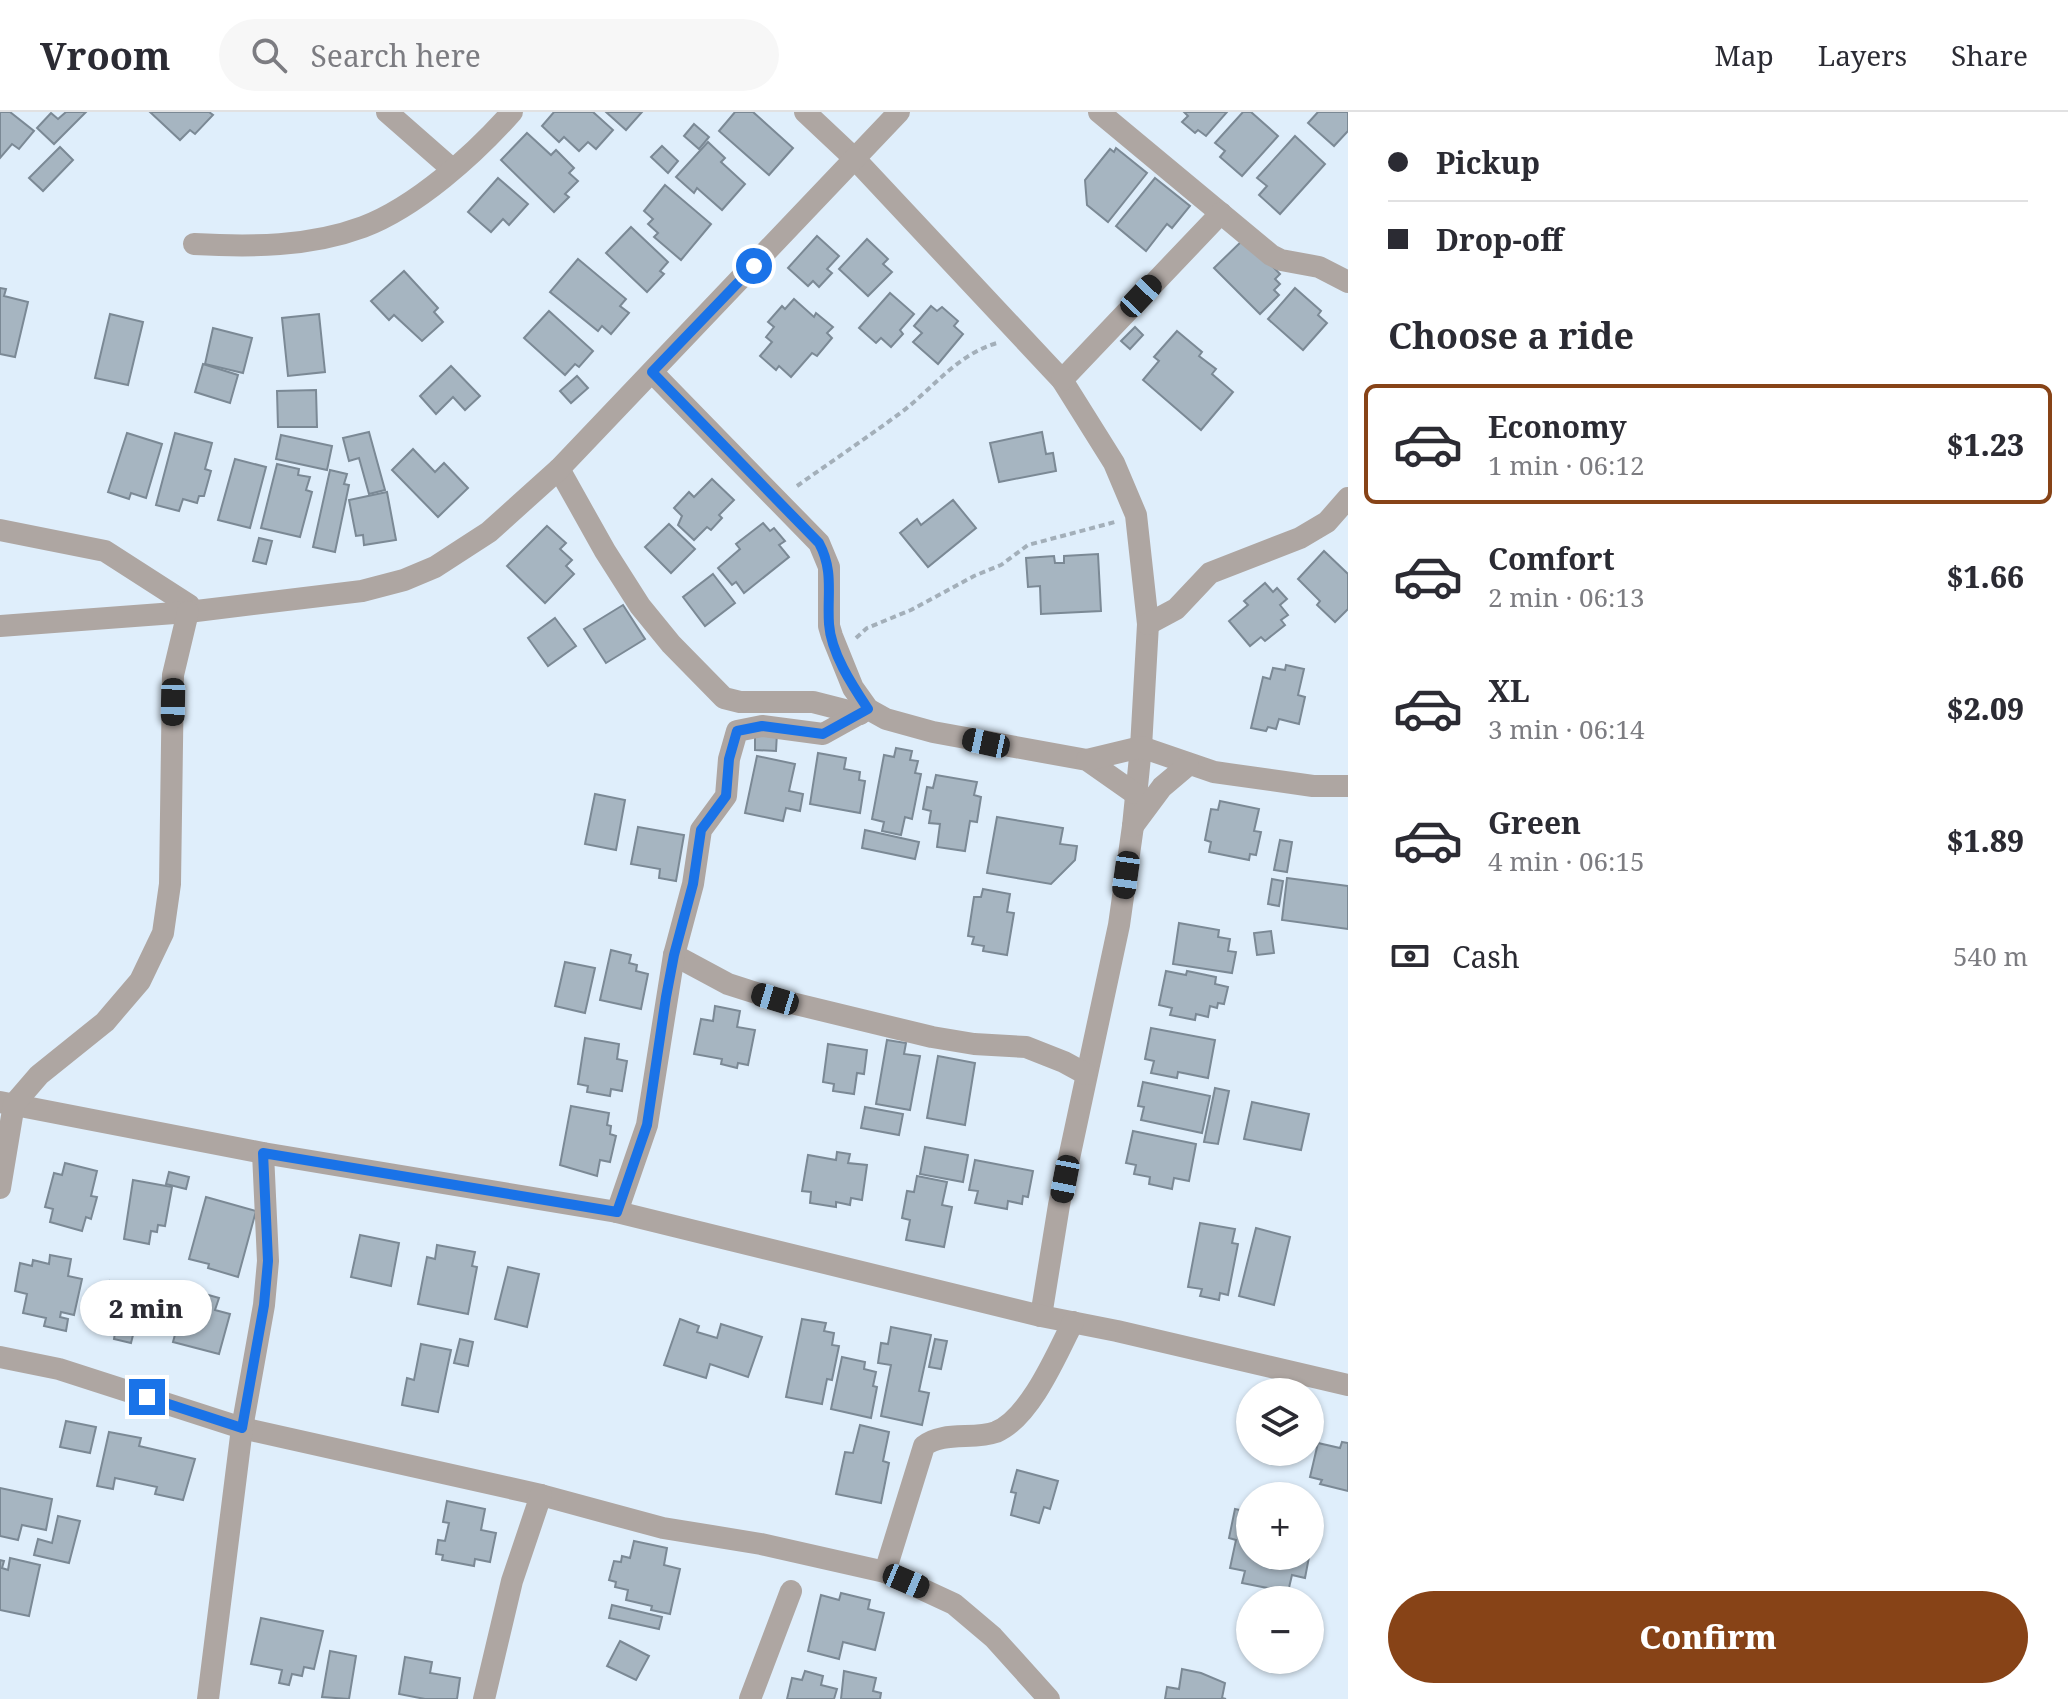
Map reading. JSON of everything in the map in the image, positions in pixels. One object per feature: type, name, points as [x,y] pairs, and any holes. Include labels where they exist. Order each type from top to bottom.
[{"type":"street","points":[[387,112],[452,169]]},
{"type":"street","points":[[194,244],[276,246],[362,227],[416,197],[452,169],[512,112]]},
{"type":"street","points":[[805,112],[855,159],[1062,380],[1114,463],[1136,515],[1148,624],[1133,826],[1119,925],[1059,1205],[1041,1316]]},
{"type":"street","points":[[0,626],[362,591],[404,580],[435,567],[489,532],[559,469],[899,112]]},
{"type":"street","points":[[1099,112],[1271,255],[1281,260],[1319,267],[1348,282]]},
{"type":"street","points":[[1062,380],[1221,213]]},
{"type":"street","points":[[652,372],[819,543],[829,567],[829,626],[864,711]]},
{"type":"street","points":[[559,469],[640,606],[671,644],[724,698],[740,702],[813,702],[864,711],[933,732],[1087,760],[1141,747],[1214,772],[1313,786],[1348,786]]},
{"type":"street","points":[[1148,624],[1176,609],[1210,573],[1300,538],[1327,522],[1348,498]]},
{"type":"street","points":[[0,530],[105,551],[126,562],[188,608]]},
{"type":"street","points":[[0,1188],[7,1103],[105,1022],[140,981],[163,933],[170,884],[173,675],[188,608]]},
{"type":"street","points":[[617,1212],[647,1125],[674,955],[693,884],[701,830],[726,796],[729,759],[737,731],[762,726],[823,734],[864,711]]},
{"type":"street","points":[[1087,760],[1134,793]]},
{"type":"street","points":[[1133,826],[1162,787],[1188,765]]},
{"type":"street","points":[[674,955],[728,984],[775,999],[932,1037],[1033,1049],[1086,1074]]},
{"type":"street","points":[[7,1103],[263,1153],[617,1212],[1041,1316],[1348,1385]]},
{"type":"street","points":[[208,1699],[242,1428],[264,1305],[268,1261],[263,1153]]},
{"type":"street","points":[[885,1572],[926,1443],[995,1432],[1010,1422],[1049,1370],[1073,1322]]},
{"type":"street","points":[[0,1357],[59,1369],[242,1428],[541,1495],[663,1528],[761,1544],[885,1572],[954,1604],[993,1637],[1049,1699]]},
{"type":"street","points":[[484,1699],[512,1581],[541,1495]]},
{"type":"street","points":[[750,1699],[791,1591]]},
{"type":"path","points":[[778,499],[902,412],[959,362],[981,348],[1022,335]]},
{"type":"path","points":[[840,658],[867,628],[911,610],[1001,565],[1028,545],[1136,515]]},
{"type":"building","points":[[0,112],[10,112],[34,131],[19,149],[12,144],[0,158]]},
{"type":"building","points":[[66,112],[86,112],[54,144],[37,128],[51,113],[58,119]]},
{"type":"building","points":[[150,112],[209,112],[213,115],[195,134],[190,130],[180,140]]},
{"type":"building","points":[[554,112],[593,112],[613,130],[596,149],[588,142],[579,151],[564,137],[559,142],[542,126]]},
{"type":"building","points":[[606,112],[642,112],[626,130]]},
{"type":"building","points":[[735,112],[753,112],[793,148],[769,175],[719,131]]},
{"type":"building","points":[[1184,112],[1227,112],[1206,136],[1198,130],[1195,133],[1182,122],[1188,116]]},
{"type":"building","points":[[1243,112],[1251,112],[1278,136],[1242,176],[1220,157],[1225,151],[1215,143]]},
{"type":"building","points":[[1318,112],[1348,112],[1348,131],[1334,146],[1308,123]]},
{"type":"building","points":[[694,124],[709,137],[699,149],[684,136]]},
{"type":"building","points":[[527,133],[551,155],[556,150],[574,168],[569,173],[578,181],[565,194],[569,197],[554,212],[501,160]]},
{"type":"building","points":[[1295,136],[1325,164],[1280,214],[1259,195],[1267,186],[1257,178]]},
{"type":"building","points":[[708,142],[725,158],[721,162],[745,184],[722,210],[697,188],[694,193],[676,177]]},
{"type":"building","points":[[662,146],[678,161],[668,173],[651,157]]},
{"type":"building","points":[[60,147],[73,160],[43,191],[29,178]]},
{"type":"building","points":[[1116,148],[1147,173],[1108,222],[1087,205],[1085,180],[1110,149],[1114,152]]},
{"type":"building","points":[[498,178],[528,204],[509,225],[503,219],[491,232],[468,212]]},
{"type":"building","points":[[1155,178],[1190,206],[1172,228],[1167,224],[1146,251],[1116,226]]},
{"type":"building","points":[[665,185],[711,224],[681,260],[654,237],[658,233],[648,224],[653,219],[644,211]]},
{"type":"building","points":[[631,227],[668,262],[660,271],[664,274],[647,292],[606,253]]},
{"type":"building","points":[[817,236],[839,256],[827,269],[832,273],[819,287],[813,281],[808,286],[788,268]]},
{"type":"building","points":[[1245,238],[1280,274],[1275,279],[1280,284],[1274,290],[1279,295],[1260,314],[1214,268]]},
{"type":"building","points":[[867,239],[888,259],[883,264],[892,272],[868,296],[839,269]]},
{"type":"building","points":[[578,259],[626,299],[620,306],[629,313],[611,334],[602,326],[598,331],[550,292]]},
{"type":"building","points":[[404,271],[438,308],[434,312],[443,322],[422,341],[394,315],[389,320],[371,301]]},
{"type":"building","points":[[0,288],[6,289],[4,296],[28,302],[15,357],[0,354]]},
{"type":"building","points":[[1295,288],[1321,311],[1318,315],[1327,323],[1303,350],[1268,319]]},
{"type":"building","points":[[890,293],[914,314],[900,330],[903,334],[891,347],[881,338],[876,343],[859,328]]},
{"type":"building","points":[[794,299],[814,317],[816,313],[833,327],[827,333],[832,338],[817,356],[812,353],[791,377],[779,366],[776,370],[760,356],[772,342],[766,337],[774,327],[768,322],[782,306],[785,309]]},
{"type":"building","points":[[931,306],[937,311],[942,307],[958,321],[954,326],[963,334],[938,364],[913,342],[922,333],[914,326]]},
{"type":"building","points":[[549,311],[593,351],[579,367],[575,364],[565,375],[524,338]]},
{"type":"building","points":[[110,314],[143,322],[128,385],[95,378]]},
{"type":"building","points":[[319,314],[325,372],[288,376],[282,318]]},
{"type":"building","points":[[1135,327],[1143,335],[1130,349],[1121,341]]},
{"type":"building","points":[[213,328],[252,338],[243,373],[205,364]]},
{"type":"building","points":[[1177,331],[1202,352],[1199,356],[1216,369],[1212,374],[1233,392],[1201,430],[1143,380],[1159,361],[1154,357]]},
{"type":"building","points":[[203,364],[238,375],[230,403],[195,392]]},
{"type":"building","points":[[451,366],[480,396],[465,410],[453,397],[436,414],[420,396]]},
{"type":"building","points":[[577,376],[588,388],[571,403],[560,391]]},
{"type":"building","points":[[316,390],[317,427],[278,427],[277,391]]},
{"type":"building","points":[[369,432],[385,490],[369,494],[359,458],[349,461],[343,438]]},
{"type":"building","points":[[1042,432],[1046,454],[1053,453],[1056,471],[999,482],[990,443]]},
{"type":"building","points":[[127,433],[162,444],[146,498],[131,493],[129,499],[108,492]]},
{"type":"building","points":[[175,433],[212,443],[205,469],[211,471],[204,496],[199,496],[197,503],[183,499],[179,511],[156,505]]},
{"type":"building","points":[[281,435],[332,446],[327,470],[276,459]]},
{"type":"building","points":[[413,449],[435,472],[444,463],[468,488],[438,517],[392,470]]},
{"type":"building","points":[[235,459],[266,467],[250,528],[218,520]]},
{"type":"building","points":[[277,464],[299,469],[298,475],[310,477],[306,490],[312,492],[300,537],[261,528]]},
{"type":"building","points":[[330,470],[347,474],[344,484],[349,485],[335,552],[313,547]]},
{"type":"building","points":[[712,479],[734,500],[719,515],[722,518],[711,530],[707,527],[694,540],[678,525],[682,516],[674,508],[689,492],[694,497]]},
{"type":"building","points":[[387,492],[396,540],[364,545],[363,535],[356,536],[349,500]]},
{"type":"building","points":[[953,500],[976,528],[928,567],[900,533],[917,519],[921,525]]},
{"type":"building","points":[[763,523],[770,531],[774,528],[785,541],[779,545],[789,557],[744,593],[736,582],[732,585],[718,568],[740,549],[736,544]]},
{"type":"building","points":[[669,524],[695,549],[671,573],[645,547]]},
{"type":"building","points":[[547,526],[566,543],[560,549],[572,560],[566,566],[574,574],[545,603],[507,566]]},
{"type":"building","points":[[259,538],[272,541],[266,564],[253,561]]},
{"type":"building","points":[[1324,551],[1348,574],[1348,609],[1335,622],[1317,605],[1320,601],[1298,579]]},
{"type":"building","points":[[1098,554],[1101,611],[1041,614],[1040,586],[1028,587],[1026,558],[1054,556],[1055,563],[1064,563],[1064,556]]},
{"type":"building","points":[[713,574],[735,603],[705,626],[683,597]]},
{"type":"building","points":[[1265,583],[1273,592],[1277,588],[1287,599],[1280,605],[1288,615],[1281,620],[1285,625],[1265,641],[1261,637],[1250,646],[1229,621],[1248,605],[1244,601]]},
{"type":"building","points":[[623,605],[645,639],[606,663],[584,629]]},
{"type":"building","points":[[555,618],[576,646],[548,666],[528,638]]},
{"type":"building","points":[[1286,665],[1304,669],[1298,695],[1305,697],[1299,724],[1279,719],[1276,729],[1251,728],[1263,677],[1270,679],[1273,668],[1285,670]]},
{"type":"building","points":[[755,732],[777,733],[776,751],[755,750]]},
{"type":"building","points":[[896,748],[912,751],[910,760],[918,761],[915,773],[921,774],[912,819],[905,817],[901,835],[882,831],[884,822],[872,819],[884,755],[894,757]]},
{"type":"building","points":[[818,753],[846,758],[844,769],[860,772],[859,780],[865,781],[860,813],[810,804]]},
{"type":"building","points":[[757,756],[795,764],[789,791],[803,794],[800,811],[786,808],[783,821],[745,813]]},
{"type":"building","points":[[936,775],[977,782],[974,795],[981,797],[977,822],[970,821],[965,851],[937,847],[940,824],[929,823],[931,811],[923,809],[927,787],[933,788]]},
{"type":"building","points":[[595,794],[625,800],[616,850],[585,844]]},
{"type":"building","points":[[1220,801],[1259,809],[1254,831],[1261,832],[1256,855],[1250,854],[1249,860],[1209,852],[1211,842],[1205,840],[1211,809],[1218,810]]},
{"type":"building","points":[[997,817],[1063,828],[1060,844],[1077,846],[1075,860],[1051,884],[987,873]]},
{"type":"building","points":[[638,827],[684,835],[676,881],[659,878],[660,869],[631,864]]},
{"type":"building","points":[[865,830],[919,842],[915,859],[862,848]]},
{"type":"building","points":[[1280,840],[1292,842],[1287,872],[1274,870]]},
{"type":"building","points":[[1287,878],[1348,886],[1348,929],[1282,920]]},
{"type":"building","points":[[1272,879],[1283,881],[1279,906],[1268,904]]},
{"type":"building","points":[[983,889],[1010,894],[1007,912],[1014,913],[1007,955],[983,951],[984,946],[972,944],[974,937],[968,936],[974,897],[981,897]]},
{"type":"building","points":[[1179,923],[1219,930],[1218,937],[1230,939],[1228,951],[1236,952],[1232,973],[1173,964]]},
{"type":"building","points":[[1271,931],[1274,953],[1257,955],[1254,933]]},
{"type":"building","points":[[611,950],[631,955],[629,963],[637,965],[636,971],[648,974],[641,1009],[600,1000]]},
{"type":"building","points":[[565,962],[595,968],[585,1013],[555,1006]]},
{"type":"building","points":[[1166,971],[1186,975],[1187,971],[1216,977],[1215,984],[1228,987],[1224,1004],[1218,1003],[1217,1008],[1210,1006],[1208,1017],[1196,1014],[1195,1020],[1170,1015],[1172,1008],[1159,1005]]},
{"type":"building","points":[[715,1006],[740,1011],[737,1027],[755,1030],[748,1065],[738,1063],[737,1068],[721,1064],[722,1059],[694,1054],[701,1019],[713,1021]]},
{"type":"building","points":[[1151,1028],[1215,1040],[1208,1078],[1178,1072],[1177,1078],[1151,1073],[1154,1061],[1145,1059]]},
{"type":"building","points":[[585,1038],[619,1044],[617,1059],[627,1061],[622,1091],[611,1089],[610,1096],[587,1092],[588,1086],[578,1084]]},
{"type":"building","points":[[887,1040],[906,1043],[904,1054],[920,1056],[910,1110],[876,1104]]},
{"type":"building","points":[[828,1044],[867,1050],[864,1074],[857,1073],[854,1094],[833,1091],[834,1084],[823,1082]]},
{"type":"building","points":[[938,1056],[975,1063],[965,1125],[927,1118]]},
{"type":"building","points":[[1143,1082],[1210,1096],[1202,1133],[1141,1120],[1144,1107],[1138,1106]]},
{"type":"building","points":[[1215,1088],[1229,1091],[1218,1144],[1204,1142]]},
{"type":"building","points":[[1252,1102],[1309,1114],[1301,1150],[1244,1139]]},
{"type":"building","points":[[571,1106],[609,1113],[607,1125],[611,1126],[610,1134],[616,1136],[610,1162],[600,1160],[597,1176],[560,1165]]},
{"type":"building","points":[[865,1107],[903,1114],[899,1135],[861,1128]]},
{"type":"building","points":[[1133,1131],[1196,1144],[1189,1181],[1174,1178],[1172,1189],[1149,1184],[1150,1177],[1134,1174],[1136,1165],[1126,1163]]},
{"type":"building","points":[[925,1147],[968,1155],[963,1182],[920,1174]]},
{"type":"building","points":[[837,1152],[850,1154],[848,1163],[867,1165],[862,1200],[851,1198],[850,1205],[836,1202],[836,1207],[810,1203],[811,1192],[802,1191],[808,1155],[836,1160]]},
{"type":"building","points":[[975,1160],[1033,1171],[1028,1197],[1023,1196],[1022,1204],[1008,1201],[1007,1209],[975,1203],[978,1191],[969,1190]]},
{"type":"building","points":[[65,1163],[97,1171],[91,1196],[97,1197],[91,1219],[86,1217],[82,1231],[50,1222],[53,1209],[45,1207],[54,1173],[62,1175]]},
{"type":"building","points":[[169,1172],[189,1177],[186,1189],[166,1184]]},
{"type":"building","points":[[917,1176],[947,1182],[942,1205],[952,1207],[944,1247],[906,1240],[910,1220],[902,1218],[907,1191],[914,1192]]},
{"type":"building","points":[[133,1180],[172,1187],[165,1226],[158,1225],[157,1232],[151,1231],[149,1244],[124,1239]]},
{"type":"building","points":[[206,1197],[256,1211],[238,1277],[189,1259]]},
{"type":"building","points":[[1200,1223],[1235,1229],[1232,1243],[1238,1244],[1228,1295],[1220,1293],[1219,1300],[1200,1296],[1202,1289],[1188,1287]]},
{"type":"building","points":[[1256,1228],[1290,1237],[1274,1305],[1239,1296]]},
{"type":"building","points":[[360,1235],[399,1243],[391,1286],[351,1277]]},
{"type":"building","points":[[437,1245],[475,1252],[472,1266],[477,1267],[468,1314],[418,1304],[427,1257],[435,1259]]},
{"type":"building","points":[[50,1255],[71,1259],[68,1276],[82,1279],[74,1315],[61,1312],[60,1317],[68,1319],[66,1331],[44,1326],[46,1318],[23,1313],[27,1294],[15,1291],[20,1263],[32,1266],[33,1260],[49,1264]]},
{"type":"building","points":[[508,1267],[539,1274],[527,1327],[495,1319]]},
{"type":"building","points":[[110,1281],[143,1292],[140,1304],[146,1306],[141,1332],[134,1331],[131,1343],[114,1339],[115,1333],[107,1331],[108,1325],[101,1324]]},
{"type":"building","points":[[198,1292],[219,1298],[215,1310],[230,1314],[219,1354],[173,1342],[184,1301],[195,1304]]},
{"type":"building","points":[[680,1319],[699,1326],[697,1332],[717,1338],[721,1324],[762,1337],[748,1377],[710,1364],[706,1378],[664,1365]]},
{"type":"building","points":[[802,1319],[826,1323],[824,1331],[834,1333],[832,1345],[839,1346],[832,1380],[827,1379],[822,1404],[786,1397]]},
{"type":"building","points":[[891,1327],[931,1335],[919,1391],[929,1393],[922,1425],[881,1416],[891,1365],[878,1363],[881,1343],[888,1344]]},
{"type":"building","points":[[460,1339],[473,1342],[468,1366],[454,1363]]},
{"type":"building","points":[[935,1339],[947,1341],[941,1369],[929,1367]]},
{"type":"building","points":[[421,1344],[451,1350],[438,1412],[402,1405],[407,1378],[414,1380]]},
{"type":"building","points":[[842,1357],[865,1362],[864,1369],[876,1372],[873,1386],[877,1387],[871,1418],[831,1409]]},
{"type":"building","points":[[66,1421],[96,1427],[90,1453],[60,1447]]},
{"type":"building","points":[[860,1425],[889,1432],[883,1461],[889,1463],[881,1503],[836,1494],[845,1452],[853,1453]]},
{"type":"building","points":[[109,1432],[141,1438],[139,1446],[195,1459],[183,1500],[155,1494],[157,1487],[115,1478],[113,1489],[97,1486]]},
{"type":"building","points":[[1342,1442],[1348,1443],[1348,1491],[1324,1485],[1322,1480],[1310,1477],[1313,1466],[1324,1466],[1324,1444],[1340,1448]]},
{"type":"building","points":[[1017,1470],[1058,1481],[1050,1509],[1044,1507],[1039,1523],[1011,1515],[1016,1493],[1011,1492]]},
{"type":"building","points":[[0,1488],[52,1499],[46,1530],[22,1525],[18,1540],[0,1536]]},
{"type":"building","points":[[447,1501],[485,1509],[481,1530],[496,1533],[490,1562],[475,1559],[474,1566],[442,1560],[443,1555],[436,1554],[438,1540],[445,1541],[449,1523],[443,1522]]},
{"type":"building","points":[[1235,1509],[1236,1509],[1236,1540],[1229,1538]]},
{"type":"building","points":[[58,1516],[80,1521],[69,1563],[34,1555],[38,1539],[52,1543]]},
{"type":"building","points":[[1236,1540],[1236,1569],[1230,1568]]},
{"type":"building","points":[[634,1541],[667,1548],[664,1565],[680,1569],[670,1614],[626,1600],[628,1590],[615,1587],[616,1582],[609,1580],[614,1561],[621,1562],[622,1556],[630,1558]]},
{"type":"building","points":[[10,1558],[40,1565],[29,1616],[0,1610],[0,1560],[4,1561],[2,1568],[8,1570]]},
{"type":"building","points":[[1240,1570],[1307,1570],[1305,1578],[1292,1575],[1289,1586],[1242,1583],[1245,1571]]},
{"type":"building","points":[[841,1593],[870,1600],[868,1609],[884,1613],[875,1650],[843,1642],[839,1659],[808,1651],[821,1595],[839,1600]]},
{"type":"building","points":[[612,1605],[662,1617],[659,1629],[609,1618]]},
{"type":"building","points":[[261,1618],[323,1631],[314,1669],[304,1667],[302,1676],[292,1674],[289,1685],[279,1683],[282,1670],[251,1664]]},
{"type":"building","points":[[620,1641],[649,1656],[636,1680],[607,1666]]},
{"type":"building","points":[[330,1651],[356,1656],[349,1699],[322,1697]]},
{"type":"building","points":[[405,1657],[432,1662],[430,1673],[460,1678],[457,1699],[425,1699],[399,1694]]},
{"type":"building","points":[[1182,1669],[1225,1683],[1222,1698],[1226,1699],[1165,1699],[1167,1687],[1179,1689]]},
{"type":"building","points":[[805,1671],[823,1676],[821,1685],[837,1689],[834,1699],[787,1699],[792,1678],[802,1680]]},
{"type":"building","points":[[844,1671],[876,1678],[873,1691],[881,1693],[880,1699],[841,1699]]},
{"type":"route","points":[[147,1397],[242,1428],[264,1305],[268,1261],[263,1153],[617,1212],[647,1125],[666,997],[693,884],[701,830],[703,823],[726,796],[729,759],[737,731],[762,726],[823,734],[868,709],[853,688],[829,626],[829,567],[819,543],[652,372],[754,266]]}]
